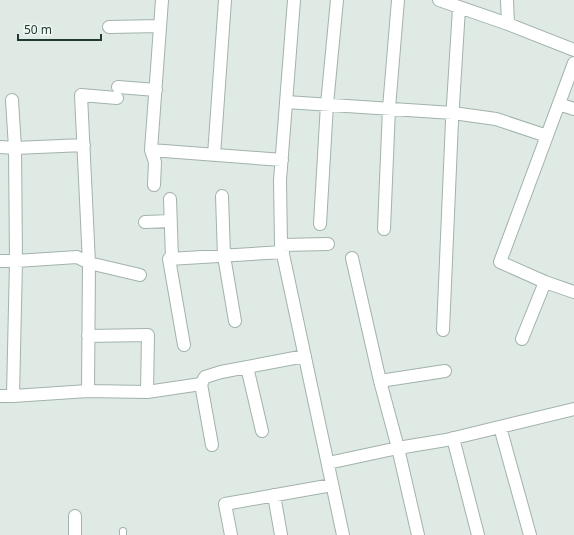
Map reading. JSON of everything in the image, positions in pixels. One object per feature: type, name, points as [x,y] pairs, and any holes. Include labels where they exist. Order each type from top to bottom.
[{"type":"street","points":[[154,185],[155,162],[151,150],[162,0]]},
{"type":"street","points":[[214,155],[225,0]]},
{"type":"street","points":[[294,0],[280,180],[282,248],[342,535]]},
{"type":"street","points":[[320,224],[327,104],[337,0]]},
{"type":"street","points":[[384,229],[389,108],[398,0]]},
{"type":"street","points":[[439,0],[508,24],[574,50]]},
{"type":"street","points":[[508,0],[508,24]]},
{"type":"street","points":[[443,330],[459,8]]},
{"type":"street","points":[[109,27],[160,26]]},
{"type":"street","points":[[573,291],[545,282],[500,262],[574,63]]},
{"type":"street","points":[[88,391],[89,263],[81,95],[156,90]]},
{"type":"street","points":[[12,100],[15,148],[16,261],[13,396]]},
{"type":"street","points":[[286,102],[453,113],[496,119],[548,136]]},
{"type":"street","points":[[559,104],[574,109]]},
{"type":"street","points":[[0,147],[15,148],[84,145]]},
{"type":"street","points":[[151,150],[282,160]]},
{"type":"street","points":[[222,196],[224,256],[235,321]]},
{"type":"street","points":[[170,199],[172,259],[169,259],[184,345]]},
{"type":"street","points":[[145,222],[171,221]]},
{"type":"street","points":[[172,259],[224,256],[282,248],[328,244]]},
{"type":"street","points":[[0,261],[77,257],[89,263],[140,275]]},
{"type":"street","points":[[352,258],[380,381],[398,448],[418,535]]},
{"type":"street","points":[[522,339],[545,282]]},
{"type":"street","points":[[88,336],[148,335],[147,392]]},
{"type":"street","points":[[212,445],[201,384],[205,377],[221,372],[305,356]]},
{"type":"street","points":[[247,367],[262,431]]},
{"type":"street","points":[[380,381],[444,371]]},
{"type":"street","points":[[0,396],[88,391],[147,392],[201,384]]},
{"type":"street","points":[[328,463],[453,438],[574,409]]},
{"type":"street","points":[[500,427],[530,535]]},
{"type":"street","points":[[453,438],[478,535]]},
{"type":"street","points":[[231,535],[225,504],[332,485]]},
{"type":"street","points":[[274,495],[281,535]]},
{"type":"street","points":[[75,516],[75,535]]}]
